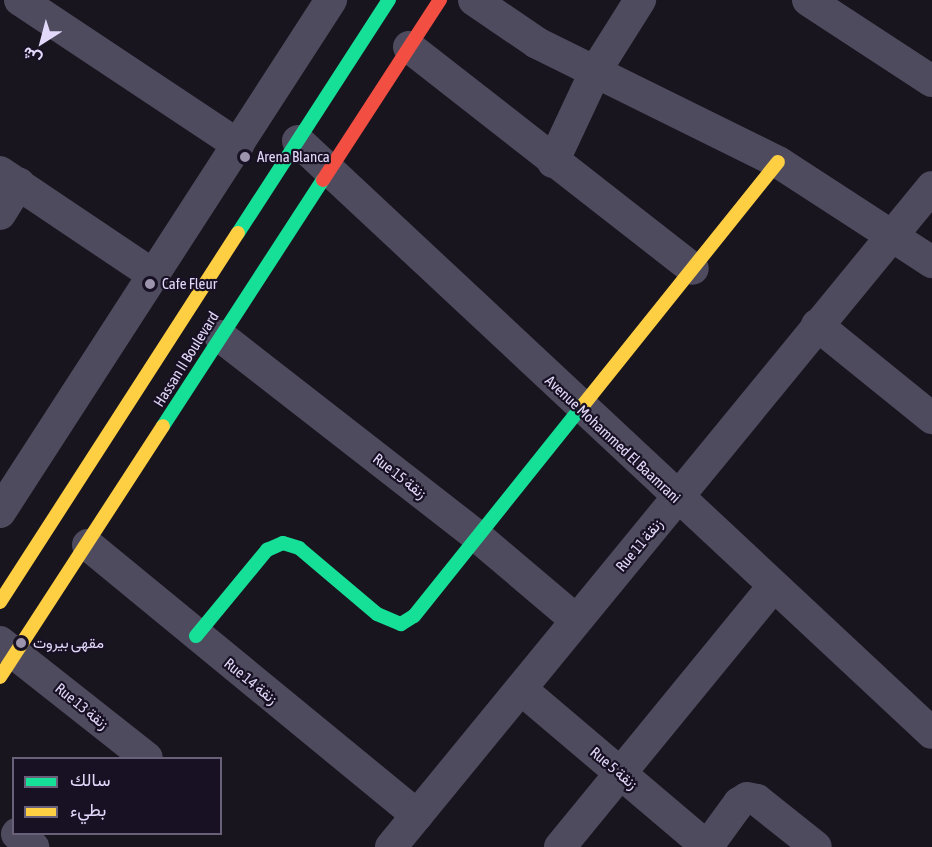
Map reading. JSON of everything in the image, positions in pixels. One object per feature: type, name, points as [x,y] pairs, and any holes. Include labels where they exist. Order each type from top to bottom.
[{"type":"main road","name":"Hassan II Boulevard","points":[[0,602],[389,0]]},
{"type":"main road","name":"Hassan II Boulevard","points":[[6,657],[88,545],[220,336],[290,208],[327,171],[440,0]]},
{"type":"main road","points":[[196,636],[267,549],[283,543],[299,548],[377,614],[402,624],[414,616],[778,162]]},
{"type":"main road","points":[[265,190],[290,208]]},
{"type":"street","points":[[20,0],[238,145]]},
{"type":"street","points":[[474,0],[537,43],[596,70],[778,162],[932,262]]},
{"type":"street","points":[[554,162],[596,70],[640,0]]},
{"type":"street","points":[[808,0],[932,81]]},
{"type":"street","points":[[0,512],[152,274],[238,145],[317,5]]},
{"type":"street","points":[[409,47],[693,269]]},
{"type":"street","name":"Avenue Mohammed El Baamrani","points":[[298,141],[327,171],[580,408],[932,733]]},
{"type":"street","points":[[0,214],[10,178],[152,274]]},
{"type":"street","name":"Rue 11 زنقة","points":[[391,847],[932,187]]},
{"type":"street","points":[[817,326],[932,418]]},
{"type":"street","name":"Rue 15 زنقة","points":[[220,336],[478,537],[576,620]]},
{"type":"street","name":"Rue 14 زنقة","points":[[88,545],[196,636],[417,815]]},
{"type":"street","points":[[560,847],[773,587]]},
{"type":"street","name":"Rue 13 زنقة","points":[[6,657],[144,757]]},
{"type":"street","name":"Rue 5 زنقة","points":[[521,689],[707,847]]},
{"type":"street","points":[[707,847],[739,803],[747,798],[757,800],[816,847]]},
{"type":"street","points":[[0,819],[12,829]]},
{"type":"street","points":[[18,835],[33,847]]},
{"type":"traffic: fast","points":[[238,233],[389,0]]},
{"type":"traffic: fast","points":[[163,426],[323,180]]},
{"type":"traffic: fast","points":[[196,636],[267,550],[283,543],[299,548],[377,614],[401,624],[414,616],[584,404]]},
{"type":"traffic: slow","points":[[584,404],[778,162]]},
{"type":"traffic: slow","points":[[0,602],[238,233]]},
{"type":"traffic: slow","points":[[0,677],[163,426]]},
{"type":"traffic: jam","points":[[323,180],[440,0]]},
{"type":"place","name":"Arena Blanca","points":[[245,157]]},
{"type":"place","name":"Cafe Fleur","points":[[150,284]]},
{"type":"place","name":"مقهى بيروت","points":[[21,643]]}]
